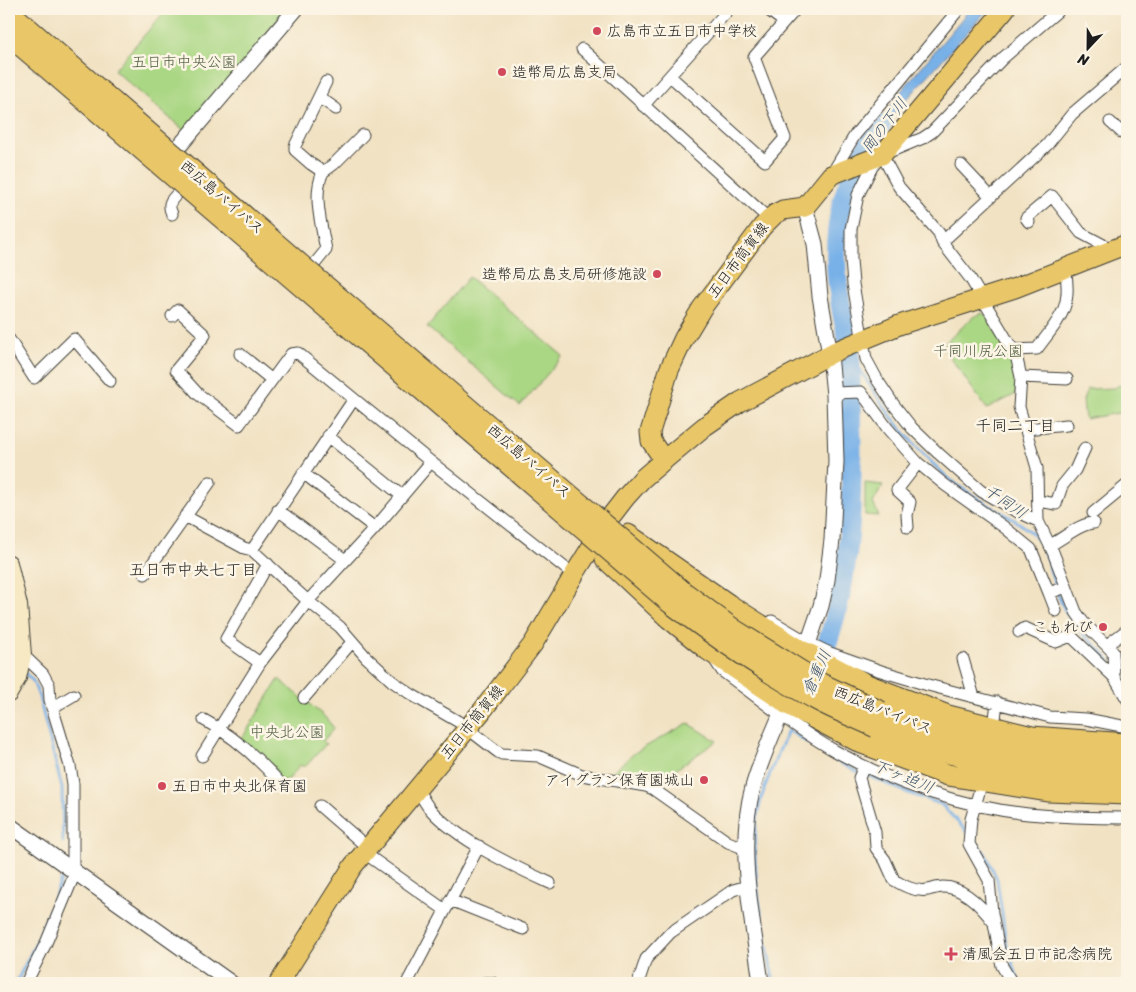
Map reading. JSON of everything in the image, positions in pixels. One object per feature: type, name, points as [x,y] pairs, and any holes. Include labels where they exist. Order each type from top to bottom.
[{"type":"highway","name":"西広島バイパス","points":[[9,12],[682,592],[734,630],[879,719],[927,746],[979,760],[1033,770],[1127,778]]},
{"type":"highway","name":"西広島バイパス","points":[[9,35],[671,603],[724,643],[816,699],[879,719],[990,746],[1037,755],[1127,761]]},
{"type":"highway","points":[[808,649],[829,660],[867,685],[948,716],[1032,737],[1127,744]]},
{"type":"highway","points":[[793,715],[948,775],[1048,791],[1127,794]]},
{"type":"main road","name":"西広島バイパス","points":[[17,9],[608,520],[729,604],[808,649]]},
{"type":"main road","points":[[805,207],[835,173],[877,157],[1005,9]]},
{"type":"main road","name":"西広島バイパス","points":[[9,46],[592,547],[669,620],[793,715]]},
{"type":"main road","name":"五日市筒賀線","points":[[664,460],[651,441],[650,432],[669,370],[684,338],[702,308],[743,250],[769,219],[783,210],[805,207]]},
{"type":"main road","name":"五日市筒賀線","points":[[279,983],[365,850],[468,728],[533,644],[608,520],[636,485],[664,460],[705,426],[740,402],[833,353],[899,325],[1065,269],[1120,247]]},
{"type":"main road","points":[[9,563],[19,605],[23,658],[18,678],[9,694]]},
{"type":"street","points":[[177,149],[296,9]]},
{"type":"street","points":[[643,106],[729,9]]},
{"type":"street","points":[[767,9],[784,22]]},
{"type":"street","points":[[670,76],[765,160],[785,138],[754,57],[796,9]]},
{"type":"street","points":[[835,173],[855,135],[960,9]]},
{"type":"street","points":[[1038,521],[981,491],[912,428],[894,405],[872,371],[866,359],[861,340],[853,284],[851,229],[858,195],[877,157],[923,138],[932,132],[996,64],[1060,9]]},
{"type":"street","points":[[582,49],[769,219]]},
{"type":"street","points":[[942,242],[1047,145],[1072,114],[1127,67]]},
{"type":"street","points":[[323,172],[295,150],[295,146],[326,82]]},
{"type":"street","points":[[319,97],[336,109]]},
{"type":"street","points":[[1110,122],[1127,137]]},
{"type":"street","points":[[313,266],[326,250],[318,182],[323,172],[334,164],[363,135]]},
{"type":"street","points":[[877,157],[899,187],[939,233],[942,242],[970,278],[1014,350],[1021,376],[1019,407],[1037,468],[1038,521],[1050,545],[1057,590],[1056,611]]},
{"type":"street","points":[[960,165],[991,197]]},
{"type":"street","points":[[172,214],[169,208],[170,202],[178,192]]},
{"type":"street","points":[[1029,222],[1026,218],[1052,196],[1081,233],[1120,247]]},
{"type":"street","points":[[760,983],[748,886],[746,827],[753,786],[793,715],[808,649],[823,598],[832,540],[837,393],[833,353],[820,296],[815,244],[805,207]]},
{"type":"street","points":[[1014,350],[1037,349],[1062,315],[1069,290],[1065,269]]},
{"type":"street","points":[[172,316],[178,310],[205,334],[176,370],[198,394],[239,425],[291,354],[298,353],[431,462],[574,575]]},
{"type":"street","points":[[9,339],[34,378],[74,339],[110,381]]},
{"type":"street","points":[[240,354],[272,380]]},
{"type":"street","points":[[1021,376],[1067,379]]},
{"type":"street","points":[[837,393],[861,392],[888,429],[918,463],[944,485],[1004,527],[1031,549],[1057,590],[1083,622],[1113,652],[1114,675]]},
{"type":"street","points":[[252,550],[354,399]]},
{"type":"street","points":[[1026,429],[1067,425]]},
{"type":"street","points":[[328,436],[402,496]]},
{"type":"street","points":[[1039,501],[1056,504],[1062,486],[1075,470],[1085,448]]},
{"type":"street","points":[[202,756],[260,663],[308,601],[375,528],[431,462]]},
{"type":"street","points":[[908,527],[907,515],[910,502],[897,490],[918,463]]},
{"type":"street","points":[[303,473],[375,528]]},
{"type":"street","points":[[145,574],[210,482]]},
{"type":"street","points":[[1050,545],[1063,539],[1094,518],[1127,485]]},
{"type":"street","points":[[278,510],[345,560]]},
{"type":"street","points":[[185,516],[244,548],[252,550],[308,601],[340,627],[366,657],[401,688],[468,728],[481,740],[502,754],[538,756],[582,775],[646,786],[728,842],[746,849]]},
{"type":"street","points":[[260,663],[226,639],[268,564]]},
{"type":"street","points":[[1019,632],[1025,628],[1056,642],[1071,636],[1114,675],[1127,699]]},
{"type":"street","points":[[1107,645],[1127,630]]},
{"type":"street","points":[[304,698],[352,642]]},
{"type":"street","points":[[23,658],[43,674],[49,685],[52,708],[74,784],[74,872],[46,943],[26,983]]},
{"type":"street","points":[[963,658],[974,697]]},
{"type":"street","points":[[829,660],[881,671],[1050,717],[1086,719],[1127,727]]},
{"type":"street","points":[[52,708],[74,695]]},
{"type":"street","points":[[995,719],[998,702]]},
{"type":"street","points":[[793,715],[836,752],[862,770],[903,783],[976,804],[1026,814],[1127,818]]},
{"type":"street","points":[[204,720],[236,740],[280,783]]},
{"type":"street","points":[[862,770],[875,832],[876,848],[885,860],[894,880],[915,890],[925,891],[943,887],[950,888],[976,903],[994,923]]},
{"type":"street","points":[[417,789],[429,808],[452,829],[522,870],[550,883]]},
{"type":"street","points":[[980,789],[970,830],[969,844],[989,880],[1002,966],[1012,983]]},
{"type":"street","points":[[320,806],[365,850],[448,905],[523,929]]},
{"type":"street","points":[[9,825],[231,983]]},
{"type":"street","points":[[407,983],[479,846]]},
{"type":"street","points":[[638,983],[646,959],[670,933],[733,890],[748,886]]},
{"type":"street","points":[[484,983],[493,983]]},
{"type":"green space","name":"五日市中央公園","points":[[167,9],[290,9],[187,133],[114,70]]},
{"type":"green space","points":[[469,277],[563,356],[520,406],[427,327]]},
{"type":"green space","name":"千同川尻公園","points":[[982,313],[986,315],[1015,364],[1016,394],[987,409],[942,346],[973,317]]},
{"type":"green space","points":[[1119,385],[1127,389],[1127,441],[1125,442],[1124,412],[1085,419],[1083,400],[1087,389],[1115,388]]},
{"type":"green space","points":[[865,483],[883,485],[873,503],[879,516],[865,515]]},
{"type":"green space","name":"中央北公園","points":[[279,679],[324,716],[334,728],[323,741],[326,744],[305,767],[300,765],[289,779],[283,781],[241,740]]},
{"type":"green space","points":[[688,723],[717,741],[653,785],[607,776],[636,752]]},
{"type":"water","points":[[970,9],[988,9],[865,146],[897,96]]},
{"type":"waterway","points":[[375,9],[379,12]]},
{"type":"waterway","name":"倉重川","points":[[817,669],[829,639],[844,578],[850,515],[852,452],[850,356],[837,275],[837,229],[847,187],[856,166],[881,125]]},
{"type":"waterway","name":"千同川","points":[[850,353],[871,387],[904,433],[931,462],[957,485],[1012,518],[1036,537],[1046,555],[1056,588]]},
{"type":"waterway","name":"千同川","points":[[1058,594],[1068,616],[1074,624],[1110,661]]},
{"type":"waterway","name":"千同川","points":[[1117,669],[1127,683]]},
{"type":"waterway","points":[[24,672],[33,681],[39,697],[62,788],[63,842]]},
{"type":"waterway","name":"倉重川","points":[[774,983],[759,903],[755,842],[756,824],[761,800],[788,730],[858,772]]},
{"type":"waterway","name":"下ヶ迫川","points":[[864,774],[911,794],[941,804],[967,832]]},
{"type":"waterway","name":"下ヶ迫川","points":[[973,838],[986,855],[997,879],[1006,941],[1019,983]]},
{"type":"waterway","points":[[16,983],[39,937],[61,880]]},
{"type":"place","name":"広島市立五日市中学校","points":[[597,31]]},
{"type":"place","name":"造幣局広島支局","points":[[502,72]]},
{"type":"place","name":"造幣局広島支局研修施設","points":[[657,274]]},
{"type":"place","name":"こもれび","points":[[1103,627]]},
{"type":"place","name":"アイグラン保育園城山","points":[[704,780]]},
{"type":"place","name":"五日市中央北保育園","points":[[162,786]]},
{"type":"place","name":"清風会五日市記念病院","points":[[951,954]]},
{"type":"district","name":"千同二丁目","points":[[1015,425]]},
{"type":"district","name":"五日市中央七丁目","points":[[193,569]]},
{"type":"water label","name":"岡の下川","points":[[884,125]]}]
